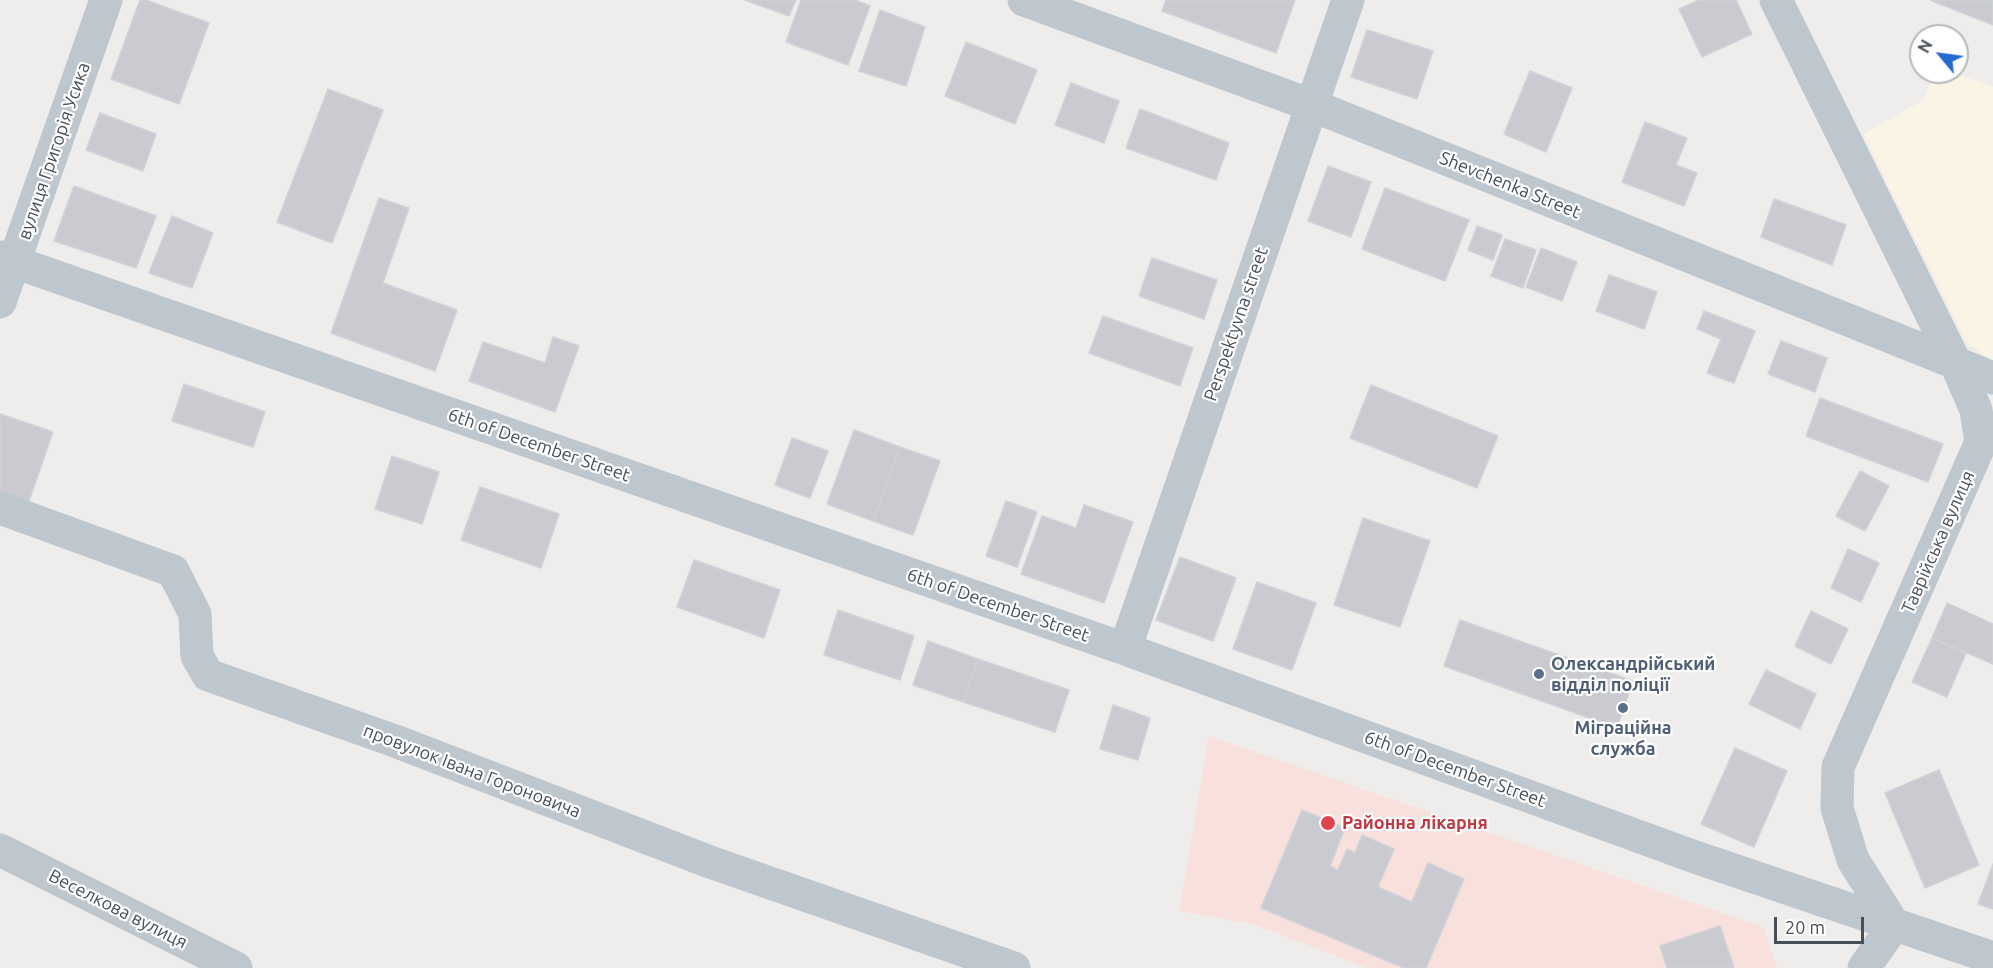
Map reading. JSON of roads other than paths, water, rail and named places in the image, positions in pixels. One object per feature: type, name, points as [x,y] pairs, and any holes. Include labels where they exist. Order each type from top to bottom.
[{"type":"street","name":"вулиця Григорія Усика","points":[[0,302],[8,260],[106,0]]},
{"type":"street","name":"Shevchenka Street","points":[[1024,0],[1311,105],[1993,378]]},
{"type":"street","name":"Perspektyvna street","points":[[1125,649],[1348,0]]},
{"type":"street","name":"Таврійська вулиця","points":[[1776,0],[1956,364],[1976,410],[1982,442],[1838,767],[1837,808],[1853,860],[1894,925]]},
{"type":"street","name":"6th of December Street","points":[[8,260],[1125,649],[1695,857],[1993,958]]},
{"type":"street","name":"провулок Івана Гороновича","points":[[0,508],[173,572],[195,614],[197,656],[208,675],[395,741],[710,862],[1014,968]]},
{"type":"street","name":"Веселкова вулиця","points":[[0,850],[236,968]]},
{"type":"street","points":[[1864,968],[1894,925]]},
{"type":"place","name":"Олександрійський відділ поліції","points":[[1539,674]]},
{"type":"place","name":"Міграційна служба","points":[[1623,708]]},
{"type":"place","name":"Районна лікарня","points":[[1328,823]]}]
